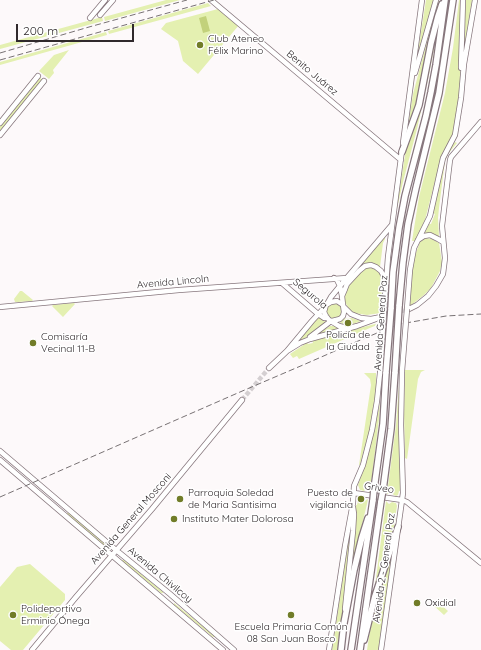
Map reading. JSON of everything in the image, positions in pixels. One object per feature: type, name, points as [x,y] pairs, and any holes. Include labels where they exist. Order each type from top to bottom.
[{"type":"highway","points":[[402,152],[419,105],[431,43],[444,0]]},
{"type":"highway","name":"Avenida General Paz","points":[[351,650],[383,424],[394,272],[400,222],[430,98],[436,65],[444,0]]},
{"type":"highway","name":"Avenida General Paz","points":[[360,650],[391,429],[399,306],[408,224],[439,93],[453,0]]},
{"type":"highway","points":[[341,650],[344,623],[354,570],[362,537],[372,508]]},
{"type":"highway","points":[[360,650],[368,628],[376,596],[398,526]]},
{"type":"street","points":[[90,18],[105,0]]},
{"type":"street","points":[[100,16],[113,0]]},
{"type":"street","name":"Benito Juárez","points":[[211,0],[401,160]]},
{"type":"street","name":"Avenida General Paz","points":[[329,650],[353,503],[354,486],[360,475],[366,455],[377,401],[391,226],[422,0]]},
{"type":"street","name":"Avenida General Paz","points":[[411,86],[436,0]]},
{"type":"street","points":[[463,0],[461,61],[463,84]]},
{"type":"street","points":[[417,242],[430,216],[443,158],[455,135],[463,84],[464,64],[475,0]]},
{"type":"street","points":[[0,123],[38,76]]},
{"type":"street","points":[[0,135],[44,81]]},
{"type":"street","points":[[409,309],[417,305],[428,296],[440,280],[444,270],[445,258],[442,226],[449,164],[451,157],[481,122]]},
{"type":"street","points":[[455,135],[458,140],[463,143]]},
{"type":"street","points":[[269,368],[287,351],[391,226]]},
{"type":"street","points":[[417,242],[424,236],[430,235],[444,242]]},
{"type":"street","name":"Avenida 2 - General Paz","points":[[381,650],[404,488],[401,425],[402,371],[410,270],[414,248],[417,242]]},
{"type":"street","points":[[342,296],[344,289],[365,266],[371,265],[379,268],[386,280]]},
{"type":"street","points":[[330,320],[338,320],[342,318],[344,312],[340,286],[334,278]]},
{"type":"street","name":"Avenida Lincoln","points":[[0,307],[173,291],[347,278]]},
{"type":"street","name":"Segurola","points":[[282,283],[318,314],[339,326],[347,328]]},
{"type":"street","points":[[305,340],[357,326],[378,318],[366,319],[356,317],[336,301],[326,305],[324,312],[330,320]]},
{"type":"street","points":[[287,351],[326,326],[330,320]]},
{"type":"street","name":"Avenida General Mosconi","points":[[32,650],[242,400]]},
{"type":"street","name":"Avenida Chivilcoy","points":[[0,451],[234,650]]},
{"type":"street","name":"Avenida Chivilcoy","points":[[0,460],[223,650]]},
{"type":"street","name":"Griveo","points":[[354,493],[402,500]]},
{"type":"street","points":[[402,500],[420,512],[481,563]]},
{"type":"street","points":[[344,623],[353,531],[353,503]]},
{"type":"shaded area","points":[[166,0],[180,0],[105,21],[104,17]]},
{"type":"shaded area","points":[[426,0],[434,0],[421,51],[418,51]]},
{"type":"shaded area","points":[[438,0],[416,108],[408,126],[413,94]]},
{"type":"shaded area","points":[[459,0],[461,0],[461,81],[455,132],[442,154],[425,220],[415,241],[412,241],[419,197],[445,93],[453,48]]},
{"type":"shaded area","points":[[466,0],[472,0],[465,43],[463,42]]},
{"type":"shaded area","points":[[208,3],[211,6],[109,34],[108,31]]},
{"type":"shaded area","name":"Club Ateneo Félix Marino","points":[[218,9],[239,25],[198,74],[183,61],[178,41],[161,29],[166,23]]},
{"type":"shaded area","points":[[206,16],[210,31],[203,33],[199,18]]},
{"type":"shaded area","points":[[102,17],[103,21],[0,49],[0,45]]},
{"type":"shaded area","points":[[106,32],[107,35],[0,65],[0,62]]},
{"type":"shaded area","points":[[433,43],[434,49],[428,79],[417,129],[396,213],[389,262],[396,212],[407,143],[424,96]]},
{"type":"shaded area","points":[[69,50],[53,70],[54,73],[49,79],[39,71],[54,55]]},
{"type":"shaded area","points":[[38,76],[44,81],[0,135],[0,123]]},
{"type":"shaded area","points":[[455,142],[457,143],[448,154],[445,161],[438,218],[439,237],[432,234],[424,234],[429,224],[431,224],[435,214],[433,213],[444,161],[447,153]]},
{"type":"shaded area","points":[[385,236],[380,267],[372,263],[364,264],[342,290],[342,287]]},
{"type":"shaded area","points":[[425,238],[432,239],[439,243],[442,262],[440,271],[431,288],[410,306],[410,287],[414,258],[420,242]]},
{"type":"shaded area","points":[[373,267],[379,271],[382,279],[381,313],[367,315],[354,313],[349,309],[345,302],[347,288],[362,269]]},
{"type":"shaded area","points":[[20,291],[33,300],[15,302],[14,299]]},
{"type":"shaded area","points":[[335,302],[342,307],[342,315],[335,320],[326,314],[328,305]]},
{"type":"shaded area","points":[[75,304],[63,317],[52,306],[53,305]]},
{"type":"shaded area","points":[[317,316],[328,323],[296,344],[295,343]]},
{"type":"shaded area","points":[[352,318],[361,321],[348,326],[337,321],[341,319]]},
{"type":"shaded area","points":[[379,323],[299,359],[297,356],[293,358],[290,354],[307,342],[308,344],[313,343],[312,340]]},
{"type":"shaded area","points":[[330,326],[335,326],[340,329],[316,335]]},
{"type":"shaded area","points":[[405,370],[425,370],[421,372],[418,379],[407,459],[405,458],[404,415]]},
{"type":"shaded area","points":[[364,373],[376,373],[376,391],[370,428],[359,465],[371,385],[370,379]]},
{"type":"shaded area","points":[[399,385],[401,487],[398,495],[396,496],[391,493],[387,494],[396,425]]},
{"type":"shaded area","points":[[380,402],[370,492],[366,489],[364,491],[360,490],[358,485],[370,448]]},
{"type":"shaded area","points":[[368,499],[350,574],[356,522],[356,505],[358,500],[364,501]]},
{"type":"shaded area","points":[[386,501],[389,504],[392,502],[396,503],[396,518],[375,586]]},
{"type":"shaded area","points":[[67,513],[69,513],[108,547],[106,547],[67,515]]},
{"type":"shaded area","points":[[350,531],[352,531],[338,650],[332,650]]},
{"type":"shaded area","points":[[391,554],[393,554],[379,650],[367,650],[371,623]]},
{"type":"shaded area","points":[[122,560],[124,560],[163,593],[161,593]]},
{"type":"shaded area","points":[[30,564],[65,594],[65,600],[23,650],[11,650],[0,641],[0,587],[17,567]]},
{"type":"shaded area","points":[[437,601],[448,611],[444,615],[433,605]]},
{"type":"shaded area","points":[[174,603],[215,637],[213,637],[174,605]]},
{"type":"tunnel","points":[[381,317],[409,309]]},
{"type":"tunnel","points":[[242,400],[269,368]]},
{"type":"railway","points":[[0,53],[187,0]]},
{"type":"railway","points":[[0,60],[214,0]]},
{"type":"railway","points":[[0,497],[389,328],[400,324],[446,316],[481,314]]},
{"type":"place","name":"Club Ateneo Félix Marino","points":[[200,45]]},
{"type":"place","name":"Policía de la Ciudad","points":[[348,323]]},
{"type":"place","name":"Comisaría Vecinal 11-B","points":[[33,343]]},
{"type":"place","name":"Parroquia Soledad de Maria Santisima","points":[[180,499]]},
{"type":"place","name":"Puesto de vigilancia","points":[[361,499]]},
{"type":"place","name":"Instituto Mater Dolorosa","points":[[174,519]]},
{"type":"place","name":"Oxidial","points":[[417,603]]},
{"type":"place","name":"Polideportivo Erminio Ónega","points":[[13,615]]},
{"type":"place","name":"Escuela Primaria Común 08 San Juan Bosco","points":[[291,615]]}]
